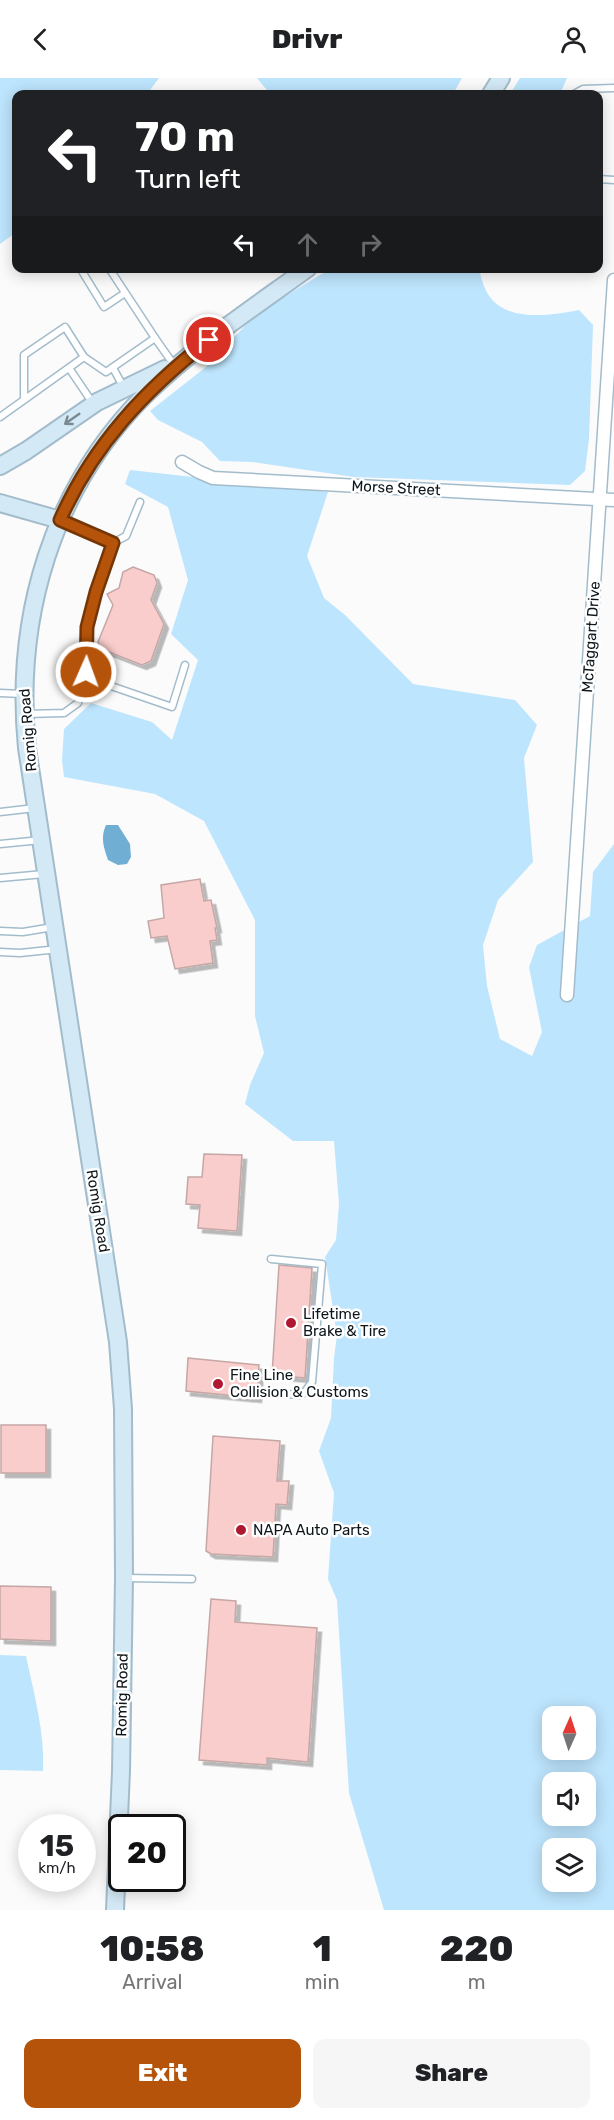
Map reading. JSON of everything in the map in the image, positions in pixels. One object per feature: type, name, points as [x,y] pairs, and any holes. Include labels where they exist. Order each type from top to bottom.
[{"type":"street","points":[[0,466],[26,451],[93,404],[177,364],[301,273]]},
{"type":"street","name":"McTaggart Drive","points":[[567,994],[613,324],[614,280]]},
{"type":"street","name":"Romig Road","points":[[116,1910],[121,1771],[123,1409],[117,1332],[27,748],[24,694],[26,647],[34,602],[60,520],[77,485],[111,435],[133,407],[177,364]]},
{"type":"street","name":"Morse Street","points":[[182,462],[213,478],[614,500]]},
{"type":"street","points":[[0,502],[60,520]]},
{"type":"lane","points":[[580,90],[583,88],[614,88]]},
{"type":"lane","points":[[83,273],[104,307],[125,293]]},
{"type":"lane","points":[[112,273],[155,338],[177,364]]},
{"type":"lane","points":[[24,399],[24,355],[65,327],[84,357],[106,372],[155,338]]},
{"type":"lane","points":[[0,417],[84,357]]},
{"type":"lane","points":[[69,368],[93,404]]},
{"type":"lane","points":[[113,368],[124,388]]},
{"type":"lane","points":[[24,714],[64,713],[78,703],[85,677],[87,627],[96,592],[113,543],[126,536],[140,502]]},
{"type":"lane","points":[[60,520],[113,543]]},
{"type":"lane","points":[[85,677],[172,707],[185,665]]},
{"type":"lane","points":[[0,693],[24,694]]},
{"type":"lane","points":[[0,812],[37,808]]},
{"type":"lane","points":[[0,844],[42,840]]},
{"type":"lane","points":[[0,878],[47,874]]},
{"type":"lane","points":[[0,931],[23,932],[55,927]]},
{"type":"lane","points":[[0,952],[20,953],[58,949]]},
{"type":"lane","points":[[262,1392],[294,1396],[304,1393],[312,1382],[322,1264],[271,1259]]},
{"type":"lane","points":[[123,1578],[192,1579]]},
{"type":"shaded area","points":[[0,78],[159,78],[150,90],[12,90],[12,235],[0,244]]},
{"type":"shaded area","points":[[257,78],[462,78],[455,90],[267,90]]},
{"type":"shaded area","points":[[520,78],[567,78],[562,90],[512,90]]},
{"type":"shaded area","points":[[323,273],[480,273],[491,298],[500,307],[512,312],[539,315],[579,310],[593,325],[589,439],[585,471],[570,485],[354,477],[252,462],[220,461],[202,442],[158,420],[150,411],[206,367],[257,313]]},
{"type":"shaded area","points":[[130,470],[328,492],[307,556],[324,598],[345,615],[413,684],[515,700],[537,725],[524,758],[533,862],[498,900],[483,945],[487,986],[500,1039],[532,1056],[542,1032],[529,967],[537,945],[590,916],[593,872],[614,844],[614,1910],[384,1910],[349,1793],[337,1600],[328,1579],[334,1493],[319,1451],[331,1418],[337,1335],[325,1257],[336,1240],[339,1204],[334,1141],[293,1141],[245,1104],[250,1085],[264,1053],[255,1016],[255,920],[204,821],[155,794],[64,777],[62,760],[64,729],[91,703],[152,722],[172,740],[198,660],[171,634],[188,580],[168,507],[125,484]]},
{"type":"shaded area","points":[[106,825],[118,825],[130,844],[131,857],[127,864],[118,865],[108,860],[103,839]]},
{"type":"shaded area","points":[[0,1655],[26,1656],[41,1728],[43,1771],[0,1770]]},
{"type":"building","points":[[133,567],[154,575],[157,583],[151,600],[164,624],[151,661],[142,665],[101,649],[98,642],[113,605],[107,594],[119,588],[123,572]]},
{"type":"building","points":[[200,879],[204,901],[211,900],[217,928],[215,928],[217,940],[210,941],[213,963],[175,969],[167,936],[151,938],[148,921],[164,918],[161,885]]},
{"type":"building","points":[[204,1154],[242,1155],[237,1231],[198,1228],[200,1205],[186,1204],[188,1177],[202,1177]]},
{"type":"building","points":[[279,1265],[312,1268],[305,1378],[272,1375]]},
{"type":"building","points":[[188,1358],[259,1365],[257,1398],[186,1391]]},
{"type":"building","points":[[1,1425],[46,1425],[46,1473],[1,1473]]},
{"type":"building","points":[[213,1436],[280,1441],[277,1481],[289,1481],[287,1505],[276,1504],[273,1557],[211,1554],[206,1551]]},
{"type":"building","points":[[0,1586],[51,1587],[51,1641],[0,1639]]},
{"type":"building","points":[[211,1599],[236,1601],[235,1622],[317,1628],[308,1762],[267,1758],[267,1765],[199,1760]]},
{"type":"place","name":"Lifetime Brake & Tire","points":[[291,1323]]},
{"type":"place","name":"Fine Line Collision & Customs","points":[[218,1384]]},
{"type":"place","name":"NAPA Auto Parts","points":[[241,1530]]},
{"type":"route","points":[[86,672],[87,627],[113,543],[60,520],[88,466],[122,420],[148,392],[209,340]]}]
